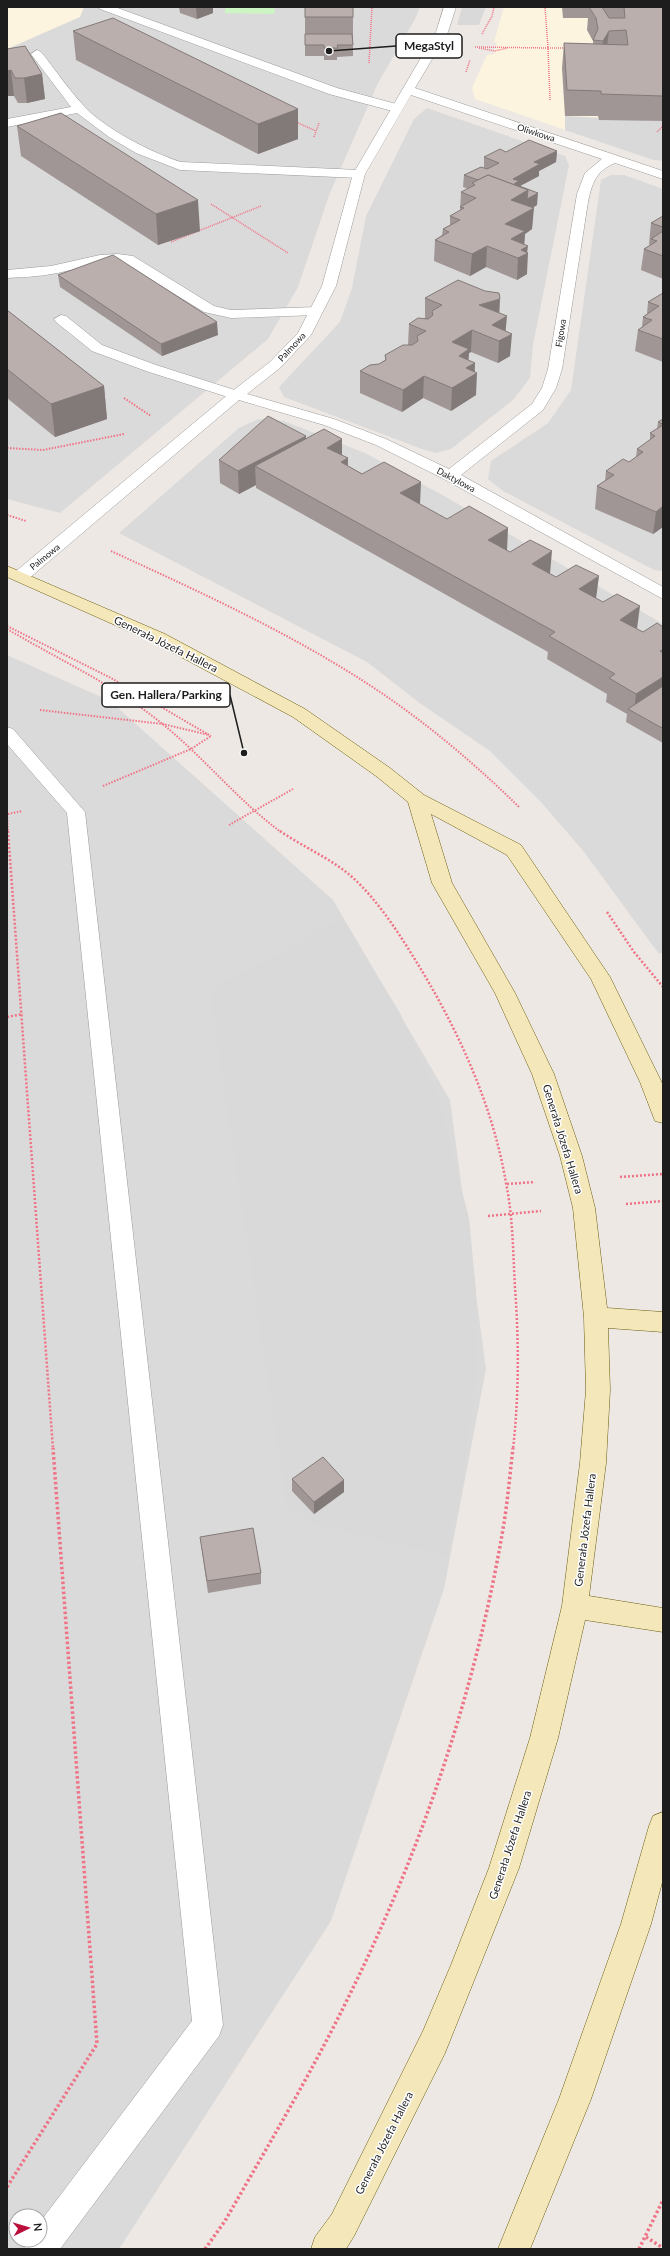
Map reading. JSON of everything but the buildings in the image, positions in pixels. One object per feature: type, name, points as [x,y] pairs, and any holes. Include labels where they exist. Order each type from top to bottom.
[{"type":"main road","name":"Generała Józefa Hallera","points":[[14,573],[159,638],[299,713],[383,772],[416,799],[514,850],[600,977],[651,1082],[663,1115]]},
{"type":"main road","name":"Generała Józefa Hallera","points":[[327,2249],[342,2224],[434,2042],[502,1876],[544,1738],[575,1606],[593,1463],[598,1397],[596,1317],[584,1208],[561,1125],[543,1074],[505,993],[442,884],[416,799]]},
{"type":"main road","points":[[596,1317],[663,1322]]},
{"type":"main road","points":[[575,1606],[663,1620]]},
{"type":"main road","points":[[514,2249],[575,2099],[636,1924],[663,1826]]},
{"type":"street","points":[[104,7],[333,91],[396,108]]},
{"type":"street","name":"Palmowa","points":[[14,573],[275,365],[304,335],[330,286],[359,174],[396,108],[442,32],[450,7]]},
{"type":"street","points":[[37,54],[79,109],[97,123],[152,156],[170,164],[204,168],[359,174]]},
{"type":"street","name":"Oliwkowa","points":[[408,90],[663,175]]},
{"type":"street","points":[[7,123],[79,109]]},
{"type":"street","name":"Figowa","points":[[450,476],[538,407],[549,388],[555,369],[581,202],[587,178],[592,170],[613,159]]},
{"type":"street","points":[[7,274],[58,269],[102,257],[128,259],[209,309],[231,314],[317,311]]},
{"type":"street","name":"Daktylowa","points":[[61,319],[97,348],[151,368],[355,432],[450,476],[663,594]]},
{"type":"street","points":[[7,733],[76,812],[208,2025],[40,2249]]},
{"type":"path","points":[[369,64],[372,7]]},
{"type":"path","points":[[482,35],[492,16],[494,7]]},
{"type":"path","points":[[545,7],[550,102]]},
{"type":"path","points":[[478,41],[475,47],[497,45],[508,48],[571,48]]},
{"type":"path","points":[[311,172],[305,170],[316,131],[333,91]]},
{"type":"path","points":[[657,132],[663,126]]},
{"type":"path","points":[[207,202],[288,253]]},
{"type":"path","points":[[128,259],[262,206]]},
{"type":"path","points":[[7,448],[43,450],[124,434]]},
{"type":"path","points":[[7,519],[10,516]]},
{"type":"path","points":[[7,626],[67,654],[155,700],[212,736]]},
{"type":"path","points":[[7,629],[141,707],[163,724],[208,764],[223,783],[281,832],[338,864],[359,883],[411,952],[440,999],[469,1060],[491,1124],[507,1184],[519,1297],[519,1373],[516,1436],[506,1512],[483,1626],[446,1758],[409,1860],[365,1963],[335,2027],[225,2221],[205,2249]]},
{"type":"path","points":[[39,710],[163,724],[212,736]]},
{"type":"path","points":[[7,2187],[97,2044],[8,814],[65,800],[191,749],[212,736]]},
{"type":"path","points":[[229,825],[293,789]]},
{"type":"path","points":[[7,1017],[23,1014]]},
{"type":"path","points":[[639,2249],[663,2200]]},
{"type":"path","points":[[646,2237],[663,2248]]},
{"type":"shaded area","points":[[7,7],[420,7],[415,19],[378,83],[330,193],[298,287],[268,339],[60,513],[7,499]]},
{"type":"shaded area","points":[[7,7],[84,7],[80,17],[7,49]]},
{"type":"shaded area","points":[[462,7],[486,7],[479,25],[457,25]]},
{"type":"shaded area","points":[[504,7],[663,7],[663,161],[653,160],[475,99],[472,88],[487,55],[494,54],[497,43],[494,42]]},
{"type":"shaded area","points":[[427,108],[565,156],[569,165],[533,345],[530,378],[513,400],[451,449],[436,453],[284,397],[279,387],[340,322],[352,288],[366,216],[414,119]]},
{"type":"shaded area","points":[[565,116],[663,121],[663,161],[653,160],[565,130]]},
{"type":"shaded area","points":[[611,175],[624,175],[663,189],[663,571],[654,570],[503,491],[488,479],[491,461],[548,423],[571,390],[601,180]]},
{"type":"shaded area","points":[[258,419],[284,421],[365,453],[446,497],[663,624],[663,952],[659,954],[584,852],[541,802],[490,751],[421,704],[367,662],[119,533],[239,428]]},
{"type":"shaded area","points":[[7,655],[110,701],[333,900],[450,1100],[486,1369],[444,1589],[331,1921],[119,2249],[7,2249]]},
{"type":"shaded area","points":[[343,919],[400,1013],[437,1096],[469,1218],[476,1291],[475,1380],[465,1467],[448,1556],[314,1524],[286,1502],[210,991]]},
{"type":"green space","points":[[225,7],[275,7],[274,14],[225,13]]},
{"type":"place","name":"MegaStyl","points":[[329,51]]},
{"type":"place","name":"Gen. Hallera/Parking","points":[[244,753]]}]
